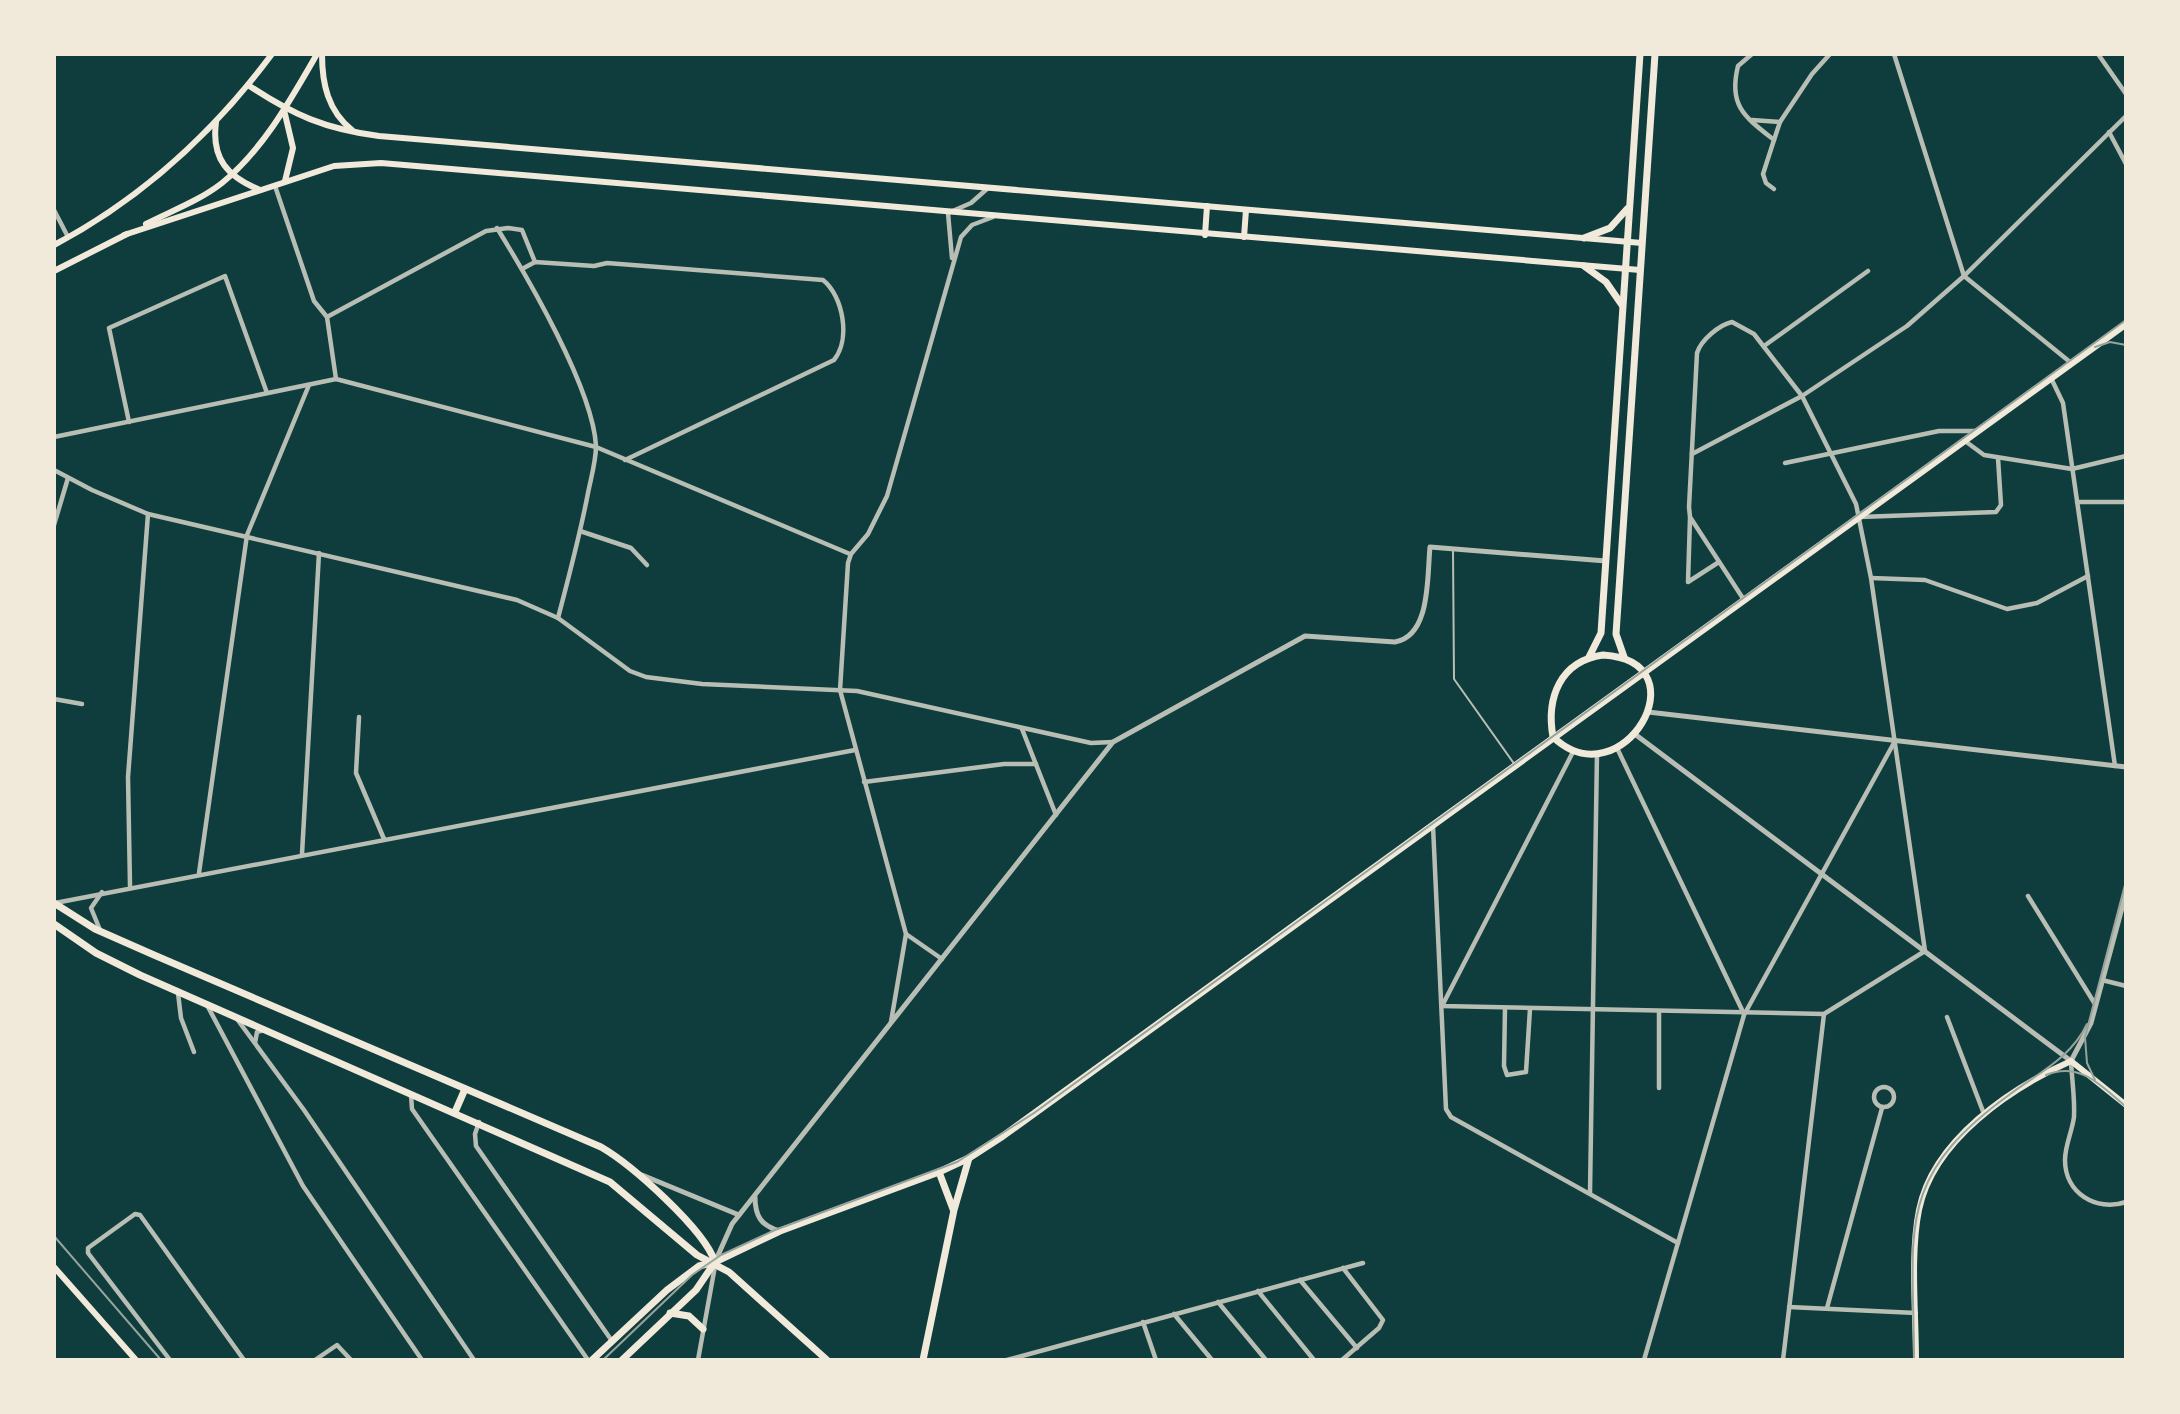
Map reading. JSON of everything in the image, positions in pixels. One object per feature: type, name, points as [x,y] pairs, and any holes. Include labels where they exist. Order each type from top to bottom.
[{"type":"main road","points":[[54,245],[144,187],[216,121],[272,54]]},
{"type":"main road","points":[[1553,737],[1551,704],[1556,687],[1565,673],[1589,657],[1601,633],[1640,54]]},
{"type":"main road","points":[[1553,737],[1574,750],[1597,753],[1617,748],[1636,735],[1648,712],[1649,687],[1645,672],[1625,657],[1616,634],[1655,54]]},
{"type":"main road","points":[[54,271],[197,198],[231,175],[284,110],[317,55]]},
{"type":"main road","points":[[317,55],[326,93],[335,114],[353,132]]},
{"type":"main road","points":[[248,85],[284,110],[306,120],[353,132],[1642,243]]},
{"type":"main road","points":[[284,110],[293,148],[285,181]]},
{"type":"main road","points":[[216,121],[216,154],[231,175],[260,190]]},
{"type":"main road","points":[[124,235],[334,166],[381,163],[1640,270]]},
{"type":"main road","points":[[1584,238],[1615,224],[1629,205]]},
{"type":"main road","points":[[1205,234],[1207,206]]},
{"type":"main road","points":[[1244,237],[1247,209]]},
{"type":"main road","points":[[1584,266],[1606,282],[1622,305]]},
{"type":"main road","points":[[590,1360],[681,1278],[699,1266],[715,1262],[780,1231],[969,1158],[1033,1115],[2126,324]]},
{"type":"main road","points":[[1589,657],[1625,657]]},
{"type":"main road","points":[[54,903],[103,932],[601,1147],[636,1173],[708,1244],[715,1262]]},
{"type":"main road","points":[[54,924],[96,953],[178,992],[479,1122],[610,1182],[697,1255],[715,1262],[827,1360]]},
{"type":"main road","points":[[1916,1360],[1917,1223],[1922,1199],[1948,1152],[1985,1115],[2044,1073],[2071,1061],[2126,1105]]},
{"type":"main road","points":[[455,1112],[465,1089]]},
{"type":"main road","points":[[923,1360],[954,1210],[969,1158]]},
{"type":"main road","points":[[939,1171],[954,1210]]},
{"type":"main road","points":[[622,1360],[695,1290],[715,1262]]},
{"type":"main road","points":[[54,1267],[136,1360]]},
{"type":"main road","points":[[670,1313],[689,1316],[703,1329]]},
{"type":"street","points":[[1752,54],[1741,60],[1737,70],[1736,100],[1739,110],[1774,140]]},
{"type":"street","points":[[1774,189],[1766,183],[1763,174],[1780,122],[1812,74],[1830,54]]},
{"type":"street","points":[[1894,54],[1964,276],[2070,362]]},
{"type":"street","points":[[2098,54],[2126,94]]},
{"type":"street","points":[[1692,455],[1802,396],[1907,326],[1964,276],[2126,116]]},
{"type":"street","points":[[1748,119],[1780,122]]},
{"type":"street","points":[[2109,132],[2126,164]]},
{"type":"street","points":[[275,185],[314,301],[327,317],[336,379]]},
{"type":"street","points":[[952,262],[948,213],[971,203],[988,188]]},
{"type":"street","points":[[54,210],[68,237]]},
{"type":"street","points":[[891,1022],[906,934],[840,690],[851,554],[868,534],[887,496],[952,262],[967,228],[993,217]]},
{"type":"street","points":[[327,317],[486,231],[497,228],[522,230],[535,262]]},
{"type":"street","points":[[497,228],[522,269],[587,402],[596,447],[580,531],[558,618]]},
{"type":"street","points":[[522,269],[535,262],[594,266],[607,263],[823,280],[836,296],[844,344],[835,360],[625,460]]},
{"type":"street","points":[[1764,346],[1868,271]]},
{"type":"street","points":[[128,422],[109,328],[225,276],[267,393]]},
{"type":"street","points":[[1719,562],[1688,582],[1697,353],[1701,344],[1724,325],[1732,323],[1752,332],[1802,396],[1832,451],[1859,517],[1871,578],[1925,951]]},
{"type":"street","points":[[2051,377],[2063,403],[2115,766]]},
{"type":"street","points":[[54,437],[336,379],[596,447],[851,554]]},
{"type":"street","points":[[199,873],[247,535],[310,384]]},
{"type":"street","points":[[1785,463],[1832,451],[1939,431],[1977,431]]},
{"type":"street","points":[[1965,440],[1984,455],[2072,469],[2126,456]]},
{"type":"street","points":[[1859,517],[1996,512],[2001,505],[1998,458]]},
{"type":"street","points":[[54,470],[148,514],[517,600],[558,618],[630,671],[646,677],[702,684],[840,690],[890,698],[1091,743],[1113,742]]},
{"type":"street","points":[[54,525],[68,478]]},
{"type":"street","points":[[2077,502],[2126,502]]},
{"type":"street","points":[[130,886],[128,777],[148,514]]},
{"type":"street","points":[[1690,517],[1744,600]]},
{"type":"street","points":[[580,531],[631,548],[647,565]]},
{"type":"street","points":[[698,1360],[715,1262],[725,1236],[739,1215],[1113,742],[1305,636],[1395,642],[1408,638],[1417,629],[1422,616],[1430,547],[1605,561]]},
{"type":"street","points":[[302,854],[319,552]]},
{"type":"street","points":[[1871,578],[1925,580],[2007,609],[2037,603],[2088,576]]},
{"type":"street","points":[[54,698],[82,704]]},
{"type":"street","points":[[1648,712],[2126,767]]},
{"type":"street","points":[[359,717],[356,774],[384,839]]},
{"type":"street","points":[[1022,728],[1056,815]]},
{"type":"street","points":[[1636,735],[2071,1061]]},
{"type":"street","points":[[1644,1360],[1744,1015],[1895,741]]},
{"type":"street","points":[[1617,748],[1744,1015]]},
{"type":"street","points":[[54,903],[130,886],[855,750]]},
{"type":"street","points":[[1442,1006],[1574,750]]},
{"type":"street","points":[[1590,1193],[1597,753]]},
{"type":"street","points":[[864,782],[1004,764],[1036,764]]},
{"type":"street","points":[[1433,825],[1446,1109],[1451,1117],[1678,1242]]},
{"type":"street","points":[[103,892],[91,908],[92,916],[103,932]]},
{"type":"street","points":[[2126,893],[2087,1033],[2071,1061],[2074,1115],[2066,1148],[2067,1174],[2072,1185],[2086,1199],[2107,1205],[2126,1202]]},
{"type":"street","points":[[2028,896],[2095,1004]]},
{"type":"street","points":[[906,934],[942,959]]},
{"type":"street","points":[[1442,1006],[1744,1015],[1824,1014],[1925,951]]},
{"type":"street","points":[[2102,980],[2126,986]]},
{"type":"street","points":[[178,992],[181,1018],[194,1052]]},
{"type":"street","points":[[207,1005],[303,1186],[422,1360]]},
{"type":"street","points":[[1505,1008],[1504,1066],[1507,1075],[1526,1072],[1530,1009]]},
{"type":"street","points":[[1658,1088],[1659,1012]]},
{"type":"street","points":[[1783,1360],[1824,1014]]},
{"type":"street","points":[[218,1026],[219,1018],[233,1016],[256,1044],[474,1360]]},
{"type":"street","points":[[1947,1017],[1985,1115]]},
{"type":"street","points":[[256,1044],[257,1032],[266,1030]]},
{"type":"street","points":[[1827,1308],[1882,1108],[1894,1101],[1894,1095],[1888,1087],[1881,1087],[1874,1094],[1874,1101],[1882,1108]]},
{"type":"street","points":[[412,1094],[412,1110],[590,1360]]},
{"type":"street","points":[[479,1122],[475,1134],[476,1146],[612,1340]]},
{"type":"street","points":[[636,1173],[739,1215]]},
{"type":"street","points":[[755,1197],[759,1220],[780,1231]]},
{"type":"street","points":[[170,1360],[87,1251],[138,1213],[244,1360]]},
{"type":"street","points":[[1007,1360],[1363,1263]]},
{"type":"street","points":[[1342,1360],[1379,1328],[1383,1321],[1343,1268]]},
{"type":"street","points":[[1300,1280],[1357,1348]]},
{"type":"street","points":[[1258,1291],[1314,1360]]},
{"type":"street","points":[[1218,1302],[1266,1360]]},
{"type":"street","points":[[1789,1307],[1916,1313]]},
{"type":"street","points":[[1174,1314],[1212,1360]]},
{"type":"street","points":[[1143,1322],[1156,1360]]},
{"type":"street","points":[[315,1360],[337,1345],[351,1360]]},
{"type":"lane","points":[[1453,549],[1454,679],[1515,766]]},
{"type":"tram line","points":[[603,1360],[692,1275],[721,1255],[775,1230],[957,1162],[1034,1113],[2126,320]]},
{"type":"tram line","points":[[2095,347],[2110,342],[2126,345]]},
{"type":"tram line","points":[[2095,1080],[2087,1063],[2085,1037],[2126,881]]},
{"type":"tram line","points":[[1914,1360],[1913,1242],[1918,1211],[1928,1182],[1945,1154],[1972,1125],[2063,1056],[2087,1024]]},
{"type":"tram line","points":[[2046,1075],[2058,1071],[2080,1073],[2099,1084],[2126,1107]]},
{"type":"tram line","points":[[54,1236],[161,1360]]}]
